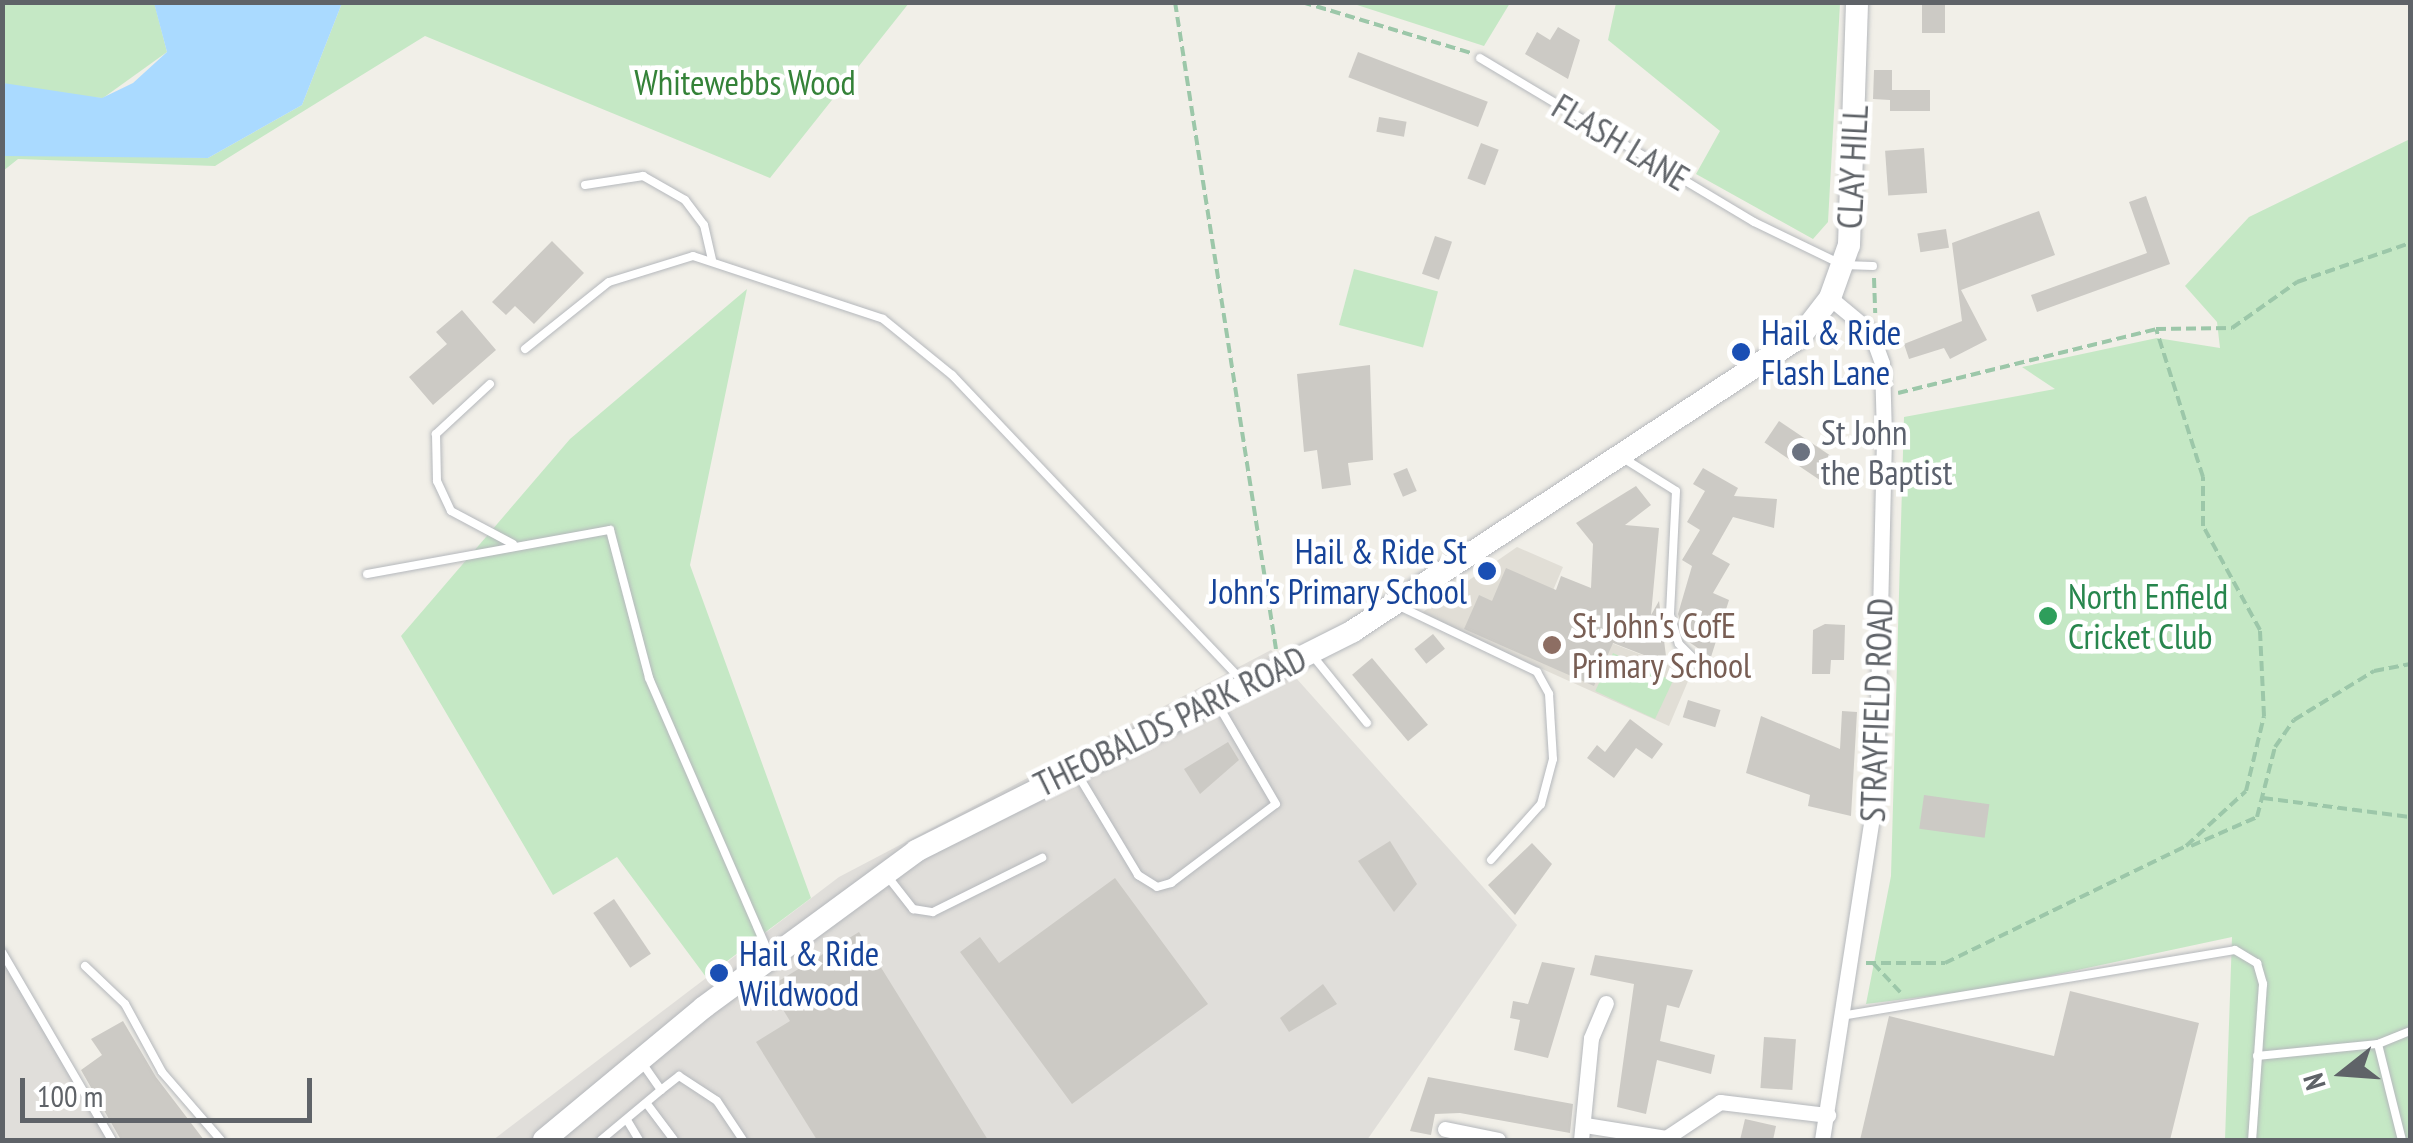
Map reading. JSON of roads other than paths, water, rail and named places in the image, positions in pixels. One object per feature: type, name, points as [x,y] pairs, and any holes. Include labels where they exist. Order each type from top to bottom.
[{"type":"street","name":"CLAY HILL","points":[[1812,323],[1830,298],[1843,265],[1857,2]]},
{"type":"street","name":"STRAYFIELD ROAD","points":[[1822,1140],[1847,1015],[1864,963],[1876,790],[1884,397],[1871,332],[1830,298]]},
{"type":"street","name":"THEOBALDS PARK ROAD","points":[[544,1140],[640,1060],[886,873],[1072,765],[1245,686],[1397,604],[1812,323]]},
{"type":"street","points":[[1606,1004],[1591,1038],[1583,1133],[1666,1138],[1720,1102],[1828,1114]]},
{"type":"street","points":[[1445,1130],[1498,1140]]},
{"type":"lane","name":"FLASH LANE","points":[[1480,58],[1843,265],[1873,266]]},
{"type":"lane","points":[[586,185],[642,176],[684,200],[704,225],[712,260]]},
{"type":"lane","points":[[525,349],[609,282],[693,256],[884,319],[1133,558],[1233,662],[1245,686]]},
{"type":"lane","points":[[490,384],[436,434],[439,492],[469,524],[517,545]]},
{"type":"lane","points":[[1620,456],[1676,491],[1670,615],[1679,644],[1699,664]]},
{"type":"lane","points":[[367,574],[610,530],[648,678],[771,958]]},
{"type":"lane","points":[[1397,604],[1537,672],[1549,694],[1554,760],[1541,804],[1491,860]]},
{"type":"lane","points":[[1310,653],[1367,723]]},
{"type":"lane","points":[[1072,765],[1138,875],[1157,888],[1171,884],[1276,804],[1215,698]]},
{"type":"lane","points":[[886,873],[913,909],[933,912],[1042,858]]},
{"type":"lane","points":[[1847,1015],[2235,950],[2257,963],[2262,984],[2252,1140]]},
{"type":"lane","points":[[2,952],[112,1140]]},
{"type":"lane","points":[[85,966],[124,1004],[162,1072],[221,1140]]},
{"type":"lane","points":[[2257,1056],[2378,1044],[2410,1030]]},
{"type":"lane","points":[[2378,1044],[2402,1140]]},
{"type":"lane","points":[[640,1060],[660,1090]]},
{"type":"lane","points":[[601,1140],[679,1076],[717,1101],[743,1140]]},
{"type":"lane","points":[[648,1104],[674,1140]]},
{"type":"lane","points":[[2396,1114],[2410,1112]]},
{"type":"lane","points":[[627,1120],[639,1140]]},
{"type":"water","points":[[154,3],[342,3],[302,105],[208,158],[3,156],[3,83],[102,98],[133,83],[167,52]]},
{"type":"place","name":"Hail & Ride Flash Lane","points":[[1741,352]]},
{"type":"place","name":"St John the Baptist","points":[[1801,452]]},
{"type":"place","name":"Hail & Ride St John's Primary School","points":[[1487,571]]},
{"type":"place","name":"North Enfield Cricket Club","points":[[2048,616]]},
{"type":"place","name":"St John's CofE Primary School","points":[[1552,645]]},
{"type":"place","name":"Hail & Ride Wildwood","points":[[719,973]]},
{"type":"park label","name":"Whitewebbs Wood","points":[[745,82]]}]
